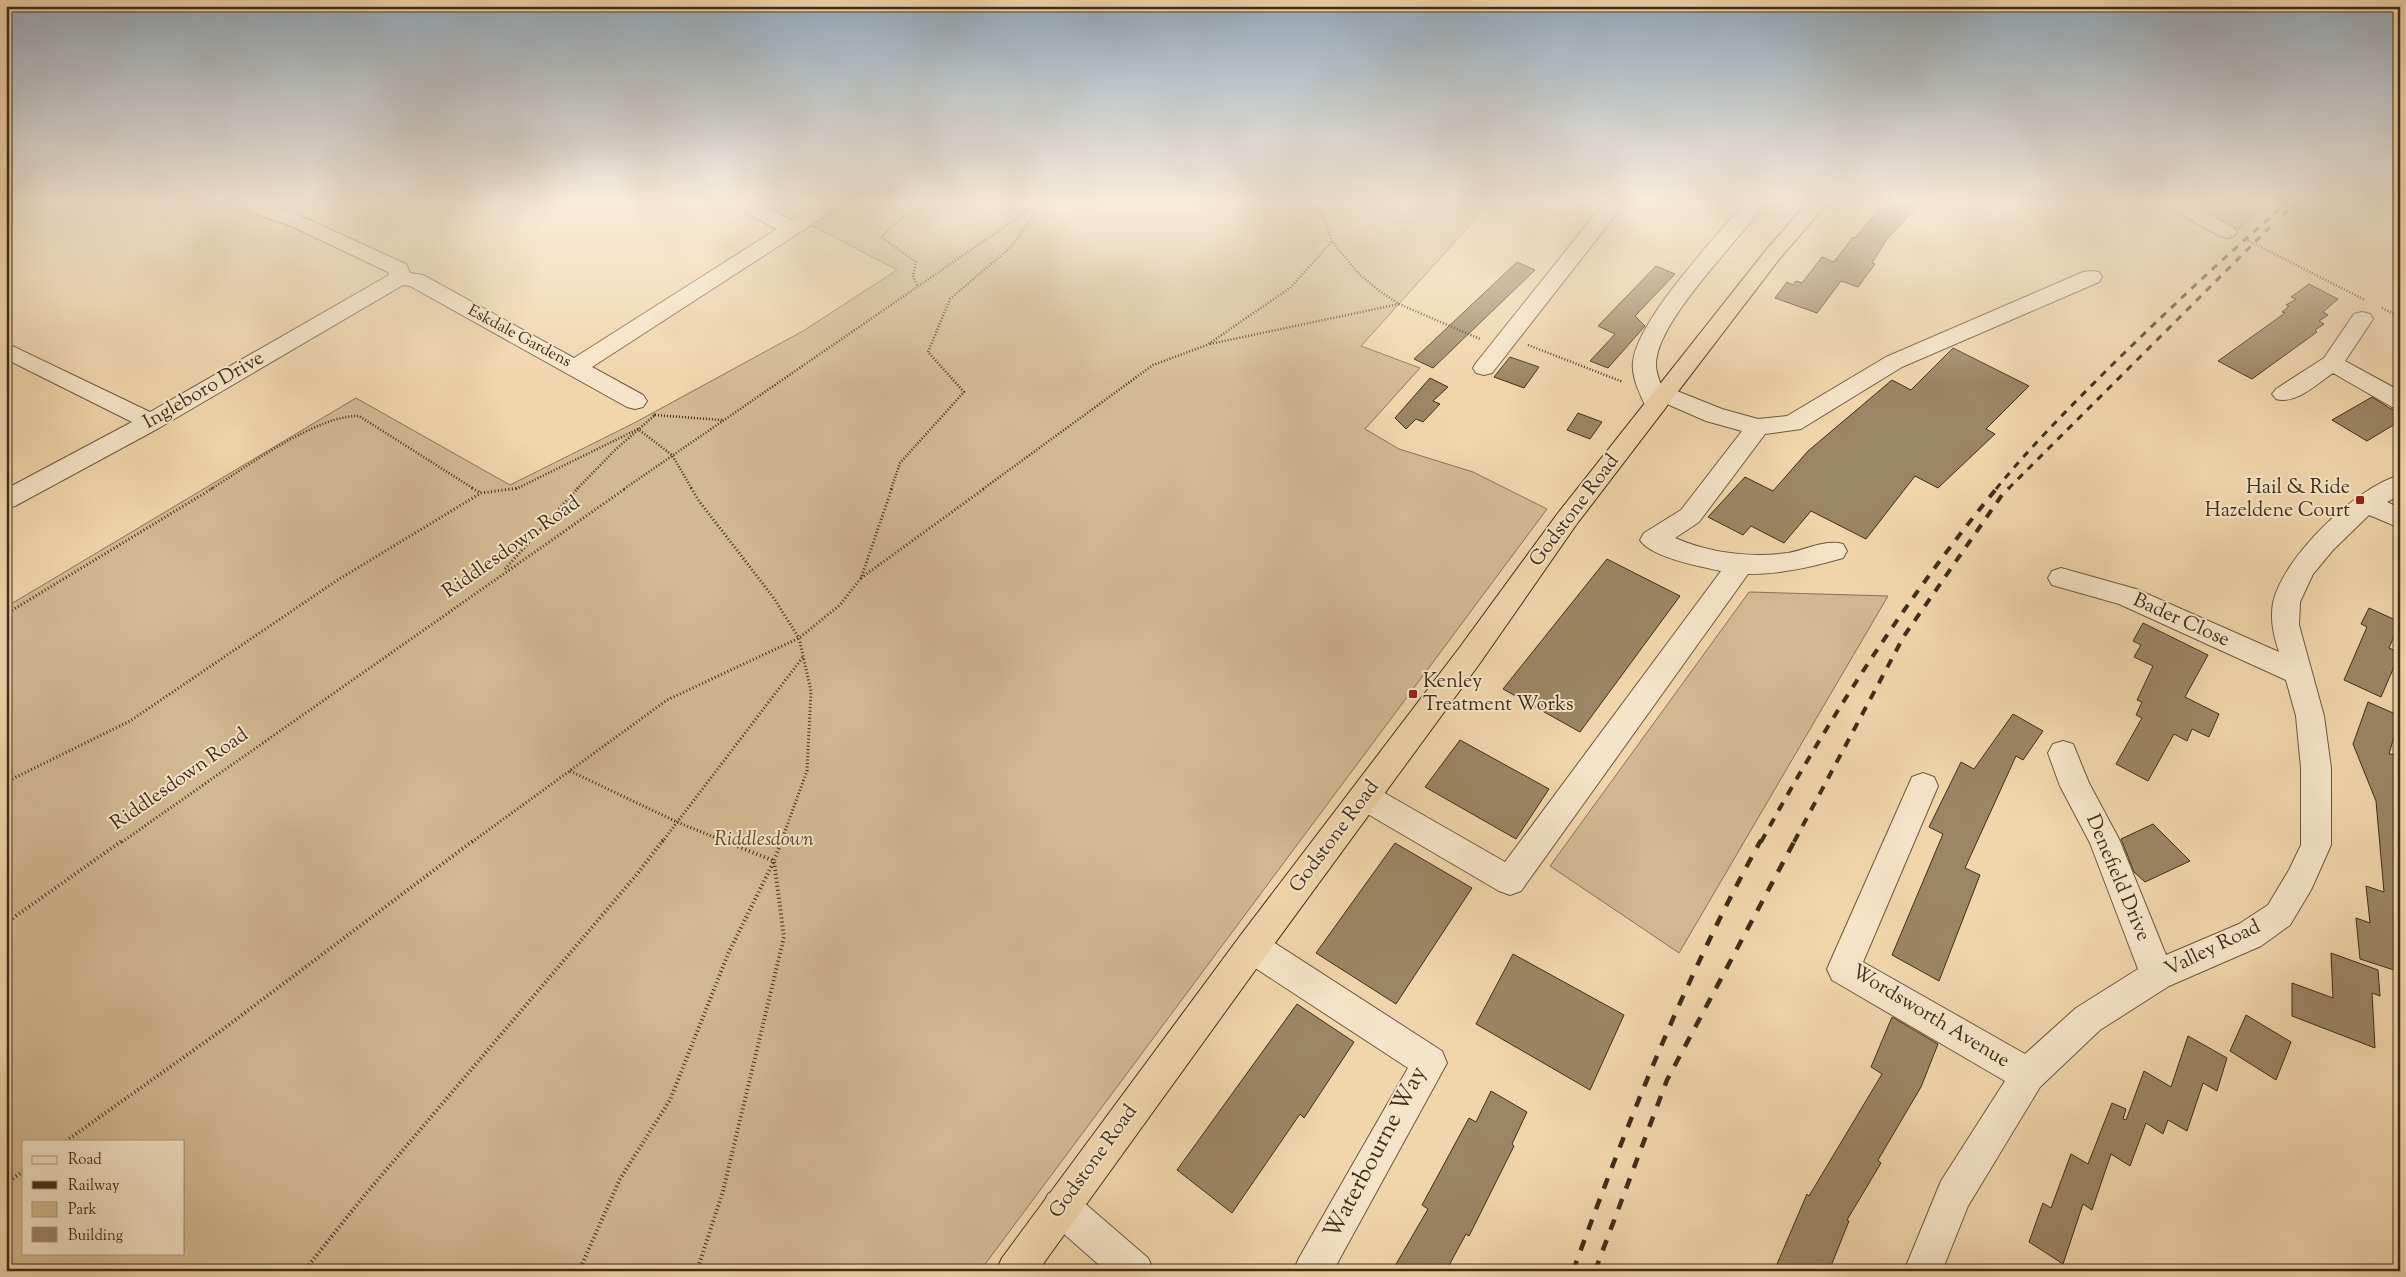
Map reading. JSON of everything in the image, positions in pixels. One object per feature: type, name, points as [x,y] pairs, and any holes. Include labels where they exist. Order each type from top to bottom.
[{"type":"highway","name":"Godstone Road","points":[[1014,1271],[1252,947],[1365,797],[1567,519],[1767,263]]},
{"type":"street","name":"Eskdale Gardens","points":[[384,263],[398,269],[400,278],[415,280],[576,367],[635,402]]},
{"type":"street","points":[[576,367],[738,263]]},
{"type":"street","points":[[1484,368],[1568,263]]},
{"type":"street","points":[[1707,263],[1663,317],[1650,340],[1644,363],[1660,399],[1758,427],[1793,422],[1894,362],[2091,277]]},
{"type":"street","name":"Ingleboro Drive","points":[[6,500],[151,422],[381,287],[400,278]]},
{"type":"street","points":[[2284,394],[2332,363],[2368,308]]},
{"type":"street","points":[[6,350],[151,422]]},
{"type":"street","points":[[2332,363],[2400,401]]},
{"type":"street","points":[[1758,427],[1690,516],[1653,540],[1682,553],[1758,566],[1807,561],[1834,551]]},
{"type":"street","name":"Valley Road","points":[[1923,1271],[1954,1194],[2028,1076],[2088,1019],[2157,975],[2250,935],[2279,915],[2300,880],[2316,845],[2316,768],[2310,716],[2285,625],[2287,602],[2302,569],[2324,543],[2366,503],[2400,484]]},
{"type":"street","points":[[2366,503],[2400,519]]},
{"type":"street","points":[[1365,797],[1510,881],[1742,564]]},
{"type":"street","name":"Bader Close","points":[[2061,578],[2127,596],[2298,672]]},
{"type":"street","name":"Denefield Drive","points":[[2063,753],[2075,786],[2104,839],[2157,975]]},
{"type":"street","name":"Wordsworth Avenue","points":[[1923,786],[1844,969],[2028,1076]]},
{"type":"street","name":"Waterbourne Way","points":[[1252,947],[1430,1063],[1312,1271]]},
{"type":"street","points":[[1060,1207],[1135,1271]]},
{"type":"path","points":[[916,263],[913,276],[917,285]]},
{"type":"path","name":"Riddlesdown Road","points":[[6,922],[501,574],[951,263]]},
{"type":"path","points":[[861,578],[900,463],[964,392],[928,352],[950,299],[993,263]]},
{"type":"path","points":[[1207,345],[1290,288],[1313,263]]},
{"type":"path","points":[[1350,263],[1385,296],[1399,304],[1505,343],[1605,375]]},
{"type":"path","points":[[2287,263],[2368,308],[2400,317]]},
{"type":"path","points":[[67,1140],[222,1030],[421,879],[667,700],[743,666],[799,638],[840,605],[861,578],[1153,364],[1207,345],[1399,304]]},
{"type":"path","points":[[635,402],[655,415],[722,420]]},
{"type":"path","points":[[6,614],[303,433],[326,420],[345,415],[359,416],[481,493]]},
{"type":"path","points":[[501,574],[593,472],[655,415]]},
{"type":"path","points":[[579,1271],[620,1179],[670,1100],[728,954],[774,861],[807,772],[811,691],[799,638],[773,597],[699,501],[672,455],[638,429]]},
{"type":"path","points":[[6,782],[130,721],[336,580],[481,493],[514,490],[638,429]]},
{"type":"path","points":[[304,1271],[364,1196],[638,873],[803,657]]},
{"type":"path","points":[[570,771],[677,822],[774,861]]},
{"type":"path","points":[[696,1271],[723,1191],[784,937],[774,861]]},
{"type":"path","points":[[6,1183],[22,1172]]},
{"type":"green space","name":"Riddlesdown","points":[[883,263],[1436,263],[1361,346],[1420,368],[1365,429],[1399,449],[1473,472],[1547,509],[980,1271],[6,1271],[6,607],[356,398],[510,485],[636,422],[803,331],[897,270]]},
{"type":"green space","points":[[1749,592],[1888,596],[1679,953],[1550,866]]},
{"type":"building","points":[[1516,263],[1535,270],[1433,368],[1414,359]]},
{"type":"building","points":[[1818,263],[1875,264],[1858,287],[1841,281],[1817,313],[1775,298],[1787,282],[1793,285],[1796,281],[1802,283]]},
{"type":"building","points":[[1656,266],[1675,274],[1635,316],[1645,326],[1608,368],[1590,361],[1615,334],[1598,326]]},
{"type":"building","points":[[2309,284],[2338,299],[2323,312],[2328,315],[2319,321],[2324,324],[2315,330],[2317,332],[2252,379],[2218,361],[2285,313],[2282,312],[2289,306],[2286,305],[2296,299],[2291,297]]},
{"type":"building","points":[[1953,348],[2029,386],[1986,429],[1995,434],[1938,488],[1915,476],[1866,539],[1811,511],[1784,543],[1751,526],[1743,535],[1708,517],[1745,477],[1773,491],[1808,451],[1892,380],[1911,390]]},
{"type":"building","points":[[1510,357],[1539,367],[1524,388],[1494,377]]},
{"type":"building","points":[[1430,378],[1448,387],[1433,401],[1440,404],[1423,422],[1416,419],[1406,429],[1395,418]]},
{"type":"building","points":[[2372,397],[2391,409],[2400,411],[2400,421],[2367,441],[2332,420]]},
{"type":"building","points":[[1578,413],[1602,422],[1590,439],[1567,430]]},
{"type":"building","points":[[1607,559],[1680,596],[1580,732],[1503,689]]},
{"type":"building","points":[[2369,608],[2400,622],[2389,648],[2400,653],[2381,697],[2344,680],[2367,627],[2361,624]]},
{"type":"building","points":[[2143,623],[2208,655],[2185,697],[2219,714],[2209,737],[2192,729],[2187,741],[2174,734],[2148,781],[2116,764],[2142,718],[2136,715],[2142,702],[2137,700],[2153,666],[2134,657],[2141,645],[2133,641]]},
{"type":"building","points":[[2368,702],[2400,716],[2389,754],[2400,755],[2400,972],[2360,959],[2356,918],[2370,923],[2366,886],[2384,892],[2376,801],[2353,744]]},
{"type":"building","points":[[2013,714],[2043,731],[2023,760],[2016,756],[1965,868],[1980,875],[1939,981],[1892,955],[1943,834],[1929,827],[1961,762],[1974,769]]},
{"type":"building","points":[[1460,740],[1549,789],[1516,839],[1425,787]]},
{"type":"building","points":[[2153,824],[2190,861],[2145,882],[2134,872],[2121,839]]},
{"type":"building","points":[[1395,843],[1472,888],[1396,1004],[1316,953]]},
{"type":"building","points":[[2331,953],[2378,970],[2380,996],[2372,993],[2375,1048],[2292,1016],[2292,983],[2333,998]]},
{"type":"building","points":[[1513,954],[1624,1015],[1590,1090],[1476,1024]]},
{"type":"building","points":[[1297,1004],[1354,1042],[1304,1118],[1300,1114],[1232,1213],[1177,1170]]},
{"type":"building","points":[[2246,1015],[2291,1042],[2276,1080],[2230,1051]]},
{"type":"building","points":[[1892,1017],[1938,1044],[1921,1087],[1878,1160],[1881,1163],[1847,1220],[1849,1221],[1829,1271],[1774,1271],[1807,1194],[1809,1196],[1882,1074],[1871,1067]]},
{"type":"building","points":[[2188,1036],[2227,1058],[2217,1091],[2203,1083],[2187,1131],[2168,1120],[2163,1134],[2146,1123],[2130,1166],[2111,1154],[2092,1210],[2083,1204],[2063,1264],[2029,1242],[2043,1203],[2051,1208],[2071,1154],[2088,1164],[2112,1103],[2126,1109],[2123,1119],[2126,1120],[2144,1071],[2171,1087]]},
{"type":"building","points":[[1491,1091],[1527,1112],[1512,1144],[1514,1146],[1469,1236],[1466,1234],[1446,1271],[1392,1271],[1428,1209],[1422,1205],[1469,1118],[1476,1122]]},
{"type":"railway","points":[[1996,489],[2066,411],[2154,324],[2220,263]]},
{"type":"railway","points":[[1794,842],[1904,636],[2002,495],[2234,263]]},
{"type":"railway","points":[[1761,842],[1814,750],[1871,659],[1932,572],[1997,488]]},
{"type":"railway","points":[[1573,1271],[1614,1161],[1682,998],[1707,944],[1761,840]]},
{"type":"railway","points":[[1595,1271],[1667,1080],[1795,840]]},
{"type":"place","name":"Hail & Ride Hazeldene Court","points":[[2360,500]]},
{"type":"place","name":"Kenley Treatment Works","points":[[1413,694]]}]
